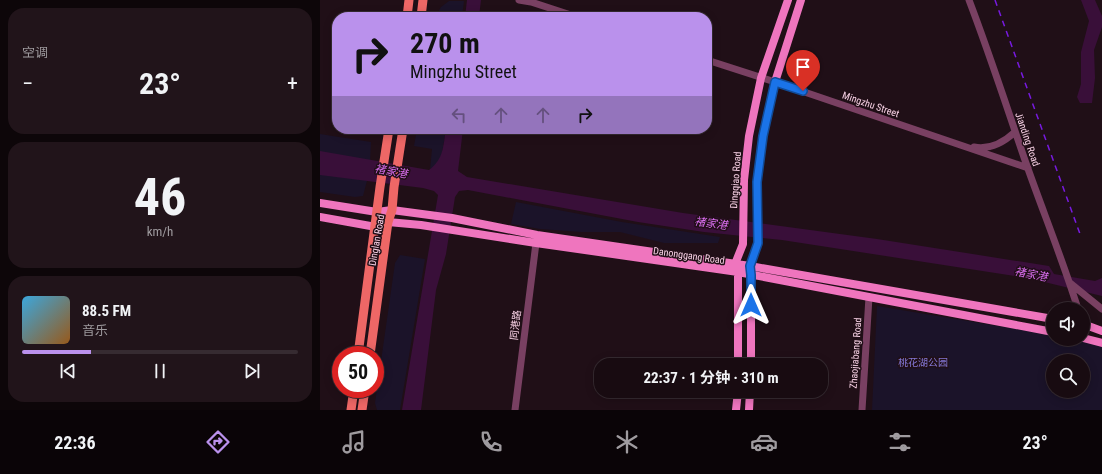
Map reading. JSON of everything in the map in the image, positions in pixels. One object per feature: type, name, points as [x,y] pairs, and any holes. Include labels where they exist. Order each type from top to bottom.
[{"type":"main road","points":[[408,12],[409,0]]},
{"type":"main road","points":[[422,12],[423,0]]},
{"type":"main road","name":"Dingqiao Road","points":[[735,264],[743,244],[744,180],[749,136],[761,78],[788,0]]},
{"type":"main road","points":[[751,358],[751,270],[758,243],[757,182],[763,136],[775,82],[801,0]]},
{"type":"main road","name":"Dinglan Road","points":[[359,346],[388,134]]},
{"type":"main road","name":"Dinglan Road","points":[[371,346],[388,222],[392,210],[402,134]]},
{"type":"main road","name":"Danonggang Road","points":[[320,202],[378,212],[392,210],[452,218],[537,235],[735,264],[751,270],[869,297],[1046,331]]},
{"type":"main road","points":[[320,217],[376,227]]},
{"type":"main road","name":"Danonggang Road","points":[[376,227],[388,222],[421,224],[449,230],[738,272],[751,270],[1046,318]]},
{"type":"main road","points":[[735,264],[738,272],[738,358]]},
{"type":"main road","points":[[1090,327],[1102,331]]},
{"type":"main road","points":[[1090,340],[1102,343]]},
{"type":"main road","points":[[351,410],[353,398]]},
{"type":"main road","points":[[362,410],[364,398]]},
{"type":"main road","points":[[736,410],[737,398]]},
{"type":"main road","points":[[749,410],[750,398]]},
{"type":"street","points":[[519,0],[531,2],[562,12]]},
{"type":"street","name":"Jianding Road","points":[[969,0],[1076,302]]},
{"type":"street","name":"Mingzhu Street","points":[[712,62],[1028,168]]},
{"type":"street","points":[[960,145],[978,148],[992,147],[1006,141],[1015,132]]},
{"type":"street","name":"同港路","points":[[515,410],[536,243]]},
{"type":"street","points":[[1070,283],[1102,309]]},
{"type":"street","name":"Zhaojiabang Road","points":[[862,410],[869,297]]},
{"type":"green space","points":[[449,1],[464,1],[463,12],[438,12],[441,7]]},
{"type":"green space","points":[[320,134],[371,142],[370,162],[320,155]]},
{"type":"green space","points":[[416,134],[445,134],[440,166],[430,170],[432,149],[414,146]]},
{"type":"green space","points":[[320,171],[368,177],[363,196],[355,197],[320,192]]},
{"type":"green space","points":[[516,202],[622,222],[720,237],[718,243],[664,243],[620,232],[581,232],[540,229],[511,224]]},
{"type":"green space","points":[[400,255],[425,259],[400,410],[377,410],[375,403],[376,398],[384,398],[383,346],[395,263]]},
{"type":"green space","name":"桃花湖公园","points":[[877,306],[1046,334],[1046,346],[1090,346],[1090,342],[1102,344],[1102,410],[872,410]]},
{"type":"water","points":[[467,0],[481,0],[480,12],[466,12]]},
{"type":"water","points":[[1081,0],[1095,0],[1102,16],[1102,27],[1094,50],[1095,78],[1092,103],[1080,103],[1077,97],[1081,84],[1081,52],[1089,21]]},
{"type":"water","name":"褚家港","points":[[445,134],[462,134],[458,171],[467,177],[683,213],[877,239],[1049,266],[1054,274],[1095,281],[1102,278],[1102,296],[1028,278],[782,240],[704,232],[638,222],[468,190],[459,191],[455,197],[446,254],[436,290],[421,410],[402,410],[438,195],[434,191],[423,188],[320,175],[320,151],[429,170],[438,161],[443,147]]},
{"type":"railway","points":[[995,0],[1080,234]]},
{"type":"route","points":[[751,305],[750,266],[758,243],[757,182],[763,136],[775,82],[803,91]]}]
